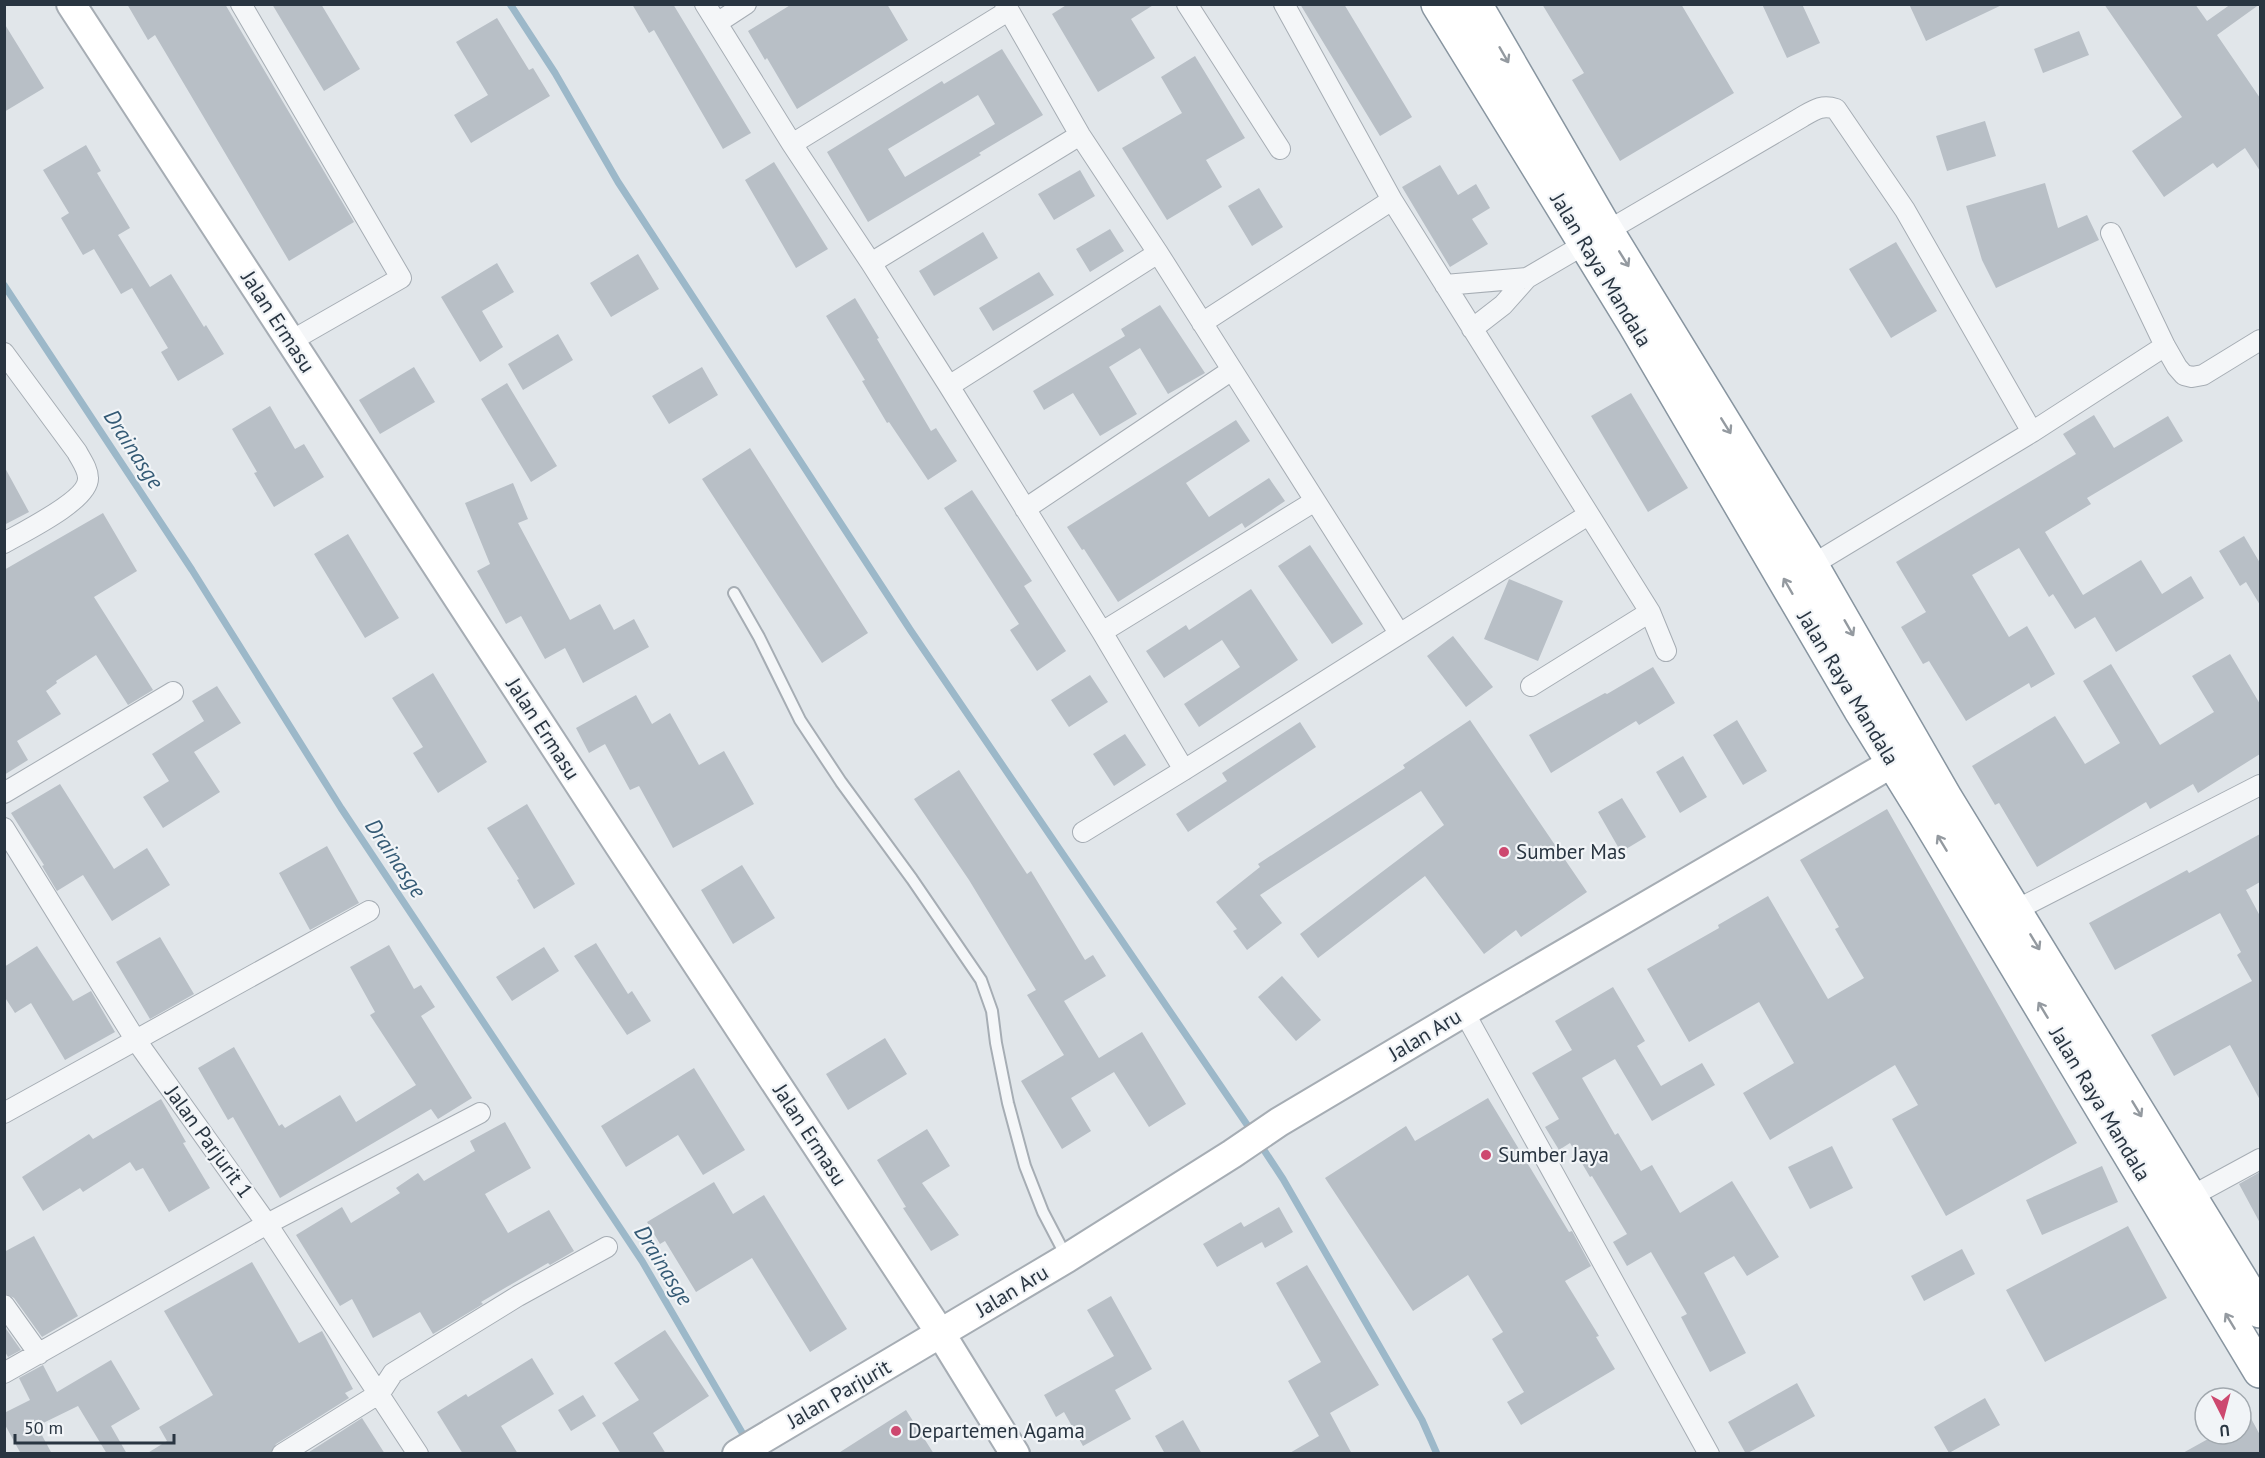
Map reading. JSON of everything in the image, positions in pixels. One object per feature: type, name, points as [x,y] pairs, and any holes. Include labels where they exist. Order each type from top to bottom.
[{"type":"highway","name":"Jalan Raya Mandala","points":[[1438,4],[1812,565],[1905,756],[1946,799],[2260,1311]]},
{"type":"highway","name":"Jalan Raya Mandala","points":[[1475,4],[1595,237],[1640,333],[1905,756],[2260,1371]]},
{"type":"street","name":"Jalan Ermasu","points":[[71,4],[941,1334],[1015,1454]]},
{"type":"street","points":[[241,4],[401,278],[291,341]]},
{"type":"street","points":[[705,4],[792,144],[949,386],[1102,632],[1184,770]]},
{"type":"street","points":[[717,23],[746,4]]},
{"type":"street","points":[[1187,4],[1280,149]]},
{"type":"street","points":[[1284,4],[1392,200],[1650,612],[1666,651]]},
{"type":"street","points":[[792,144],[1006,8],[1080,135],[1158,253],[1399,633]]},
{"type":"street","points":[[1472,329],[1503,305],[1527,278],[1820,106],[1836,109],[1905,210],[2032,432]]},
{"type":"street","points":[[871,263],[1080,135]]},
{"type":"street","points":[[1202,323],[1392,200]]},
{"type":"street","points":[[2111,233],[2165,346],[2184,375],[2192,377],[2203,375],[2260,340]]},
{"type":"street","points":[[949,386],[1158,253]]},
{"type":"street","points":[[1445,285],[1527,278]]},
{"type":"street","points":[[1812,565],[2032,432],[2165,346]]},
{"type":"street","points":[[4,353],[76,452],[89,479],[85,490],[73,502],[4,543]]},
{"type":"street","points":[[1025,508],[1232,370]]},
{"type":"street","points":[[1102,632],[1315,501]]},
{"type":"street","points":[[1083,832],[1588,515]]},
{"type":"street","points":[[1531,686],[1650,612]]},
{"type":"street","points":[[4,793],[173,692]]},
{"type":"street","name":"Jalan Aru","points":[[941,1334],[1067,1258],[1279,1122],[1905,756]]},
{"type":"street","points":[[2016,910],[2260,785]]},
{"type":"street","name":"Jalan Parjurit 1","points":[[4,828],[135,1039],[267,1224],[418,1454]]},
{"type":"street","points":[[4,1113],[369,911]]},
{"type":"street","points":[[1464,1012],[1709,1454]]},
{"type":"street","points":[[4,1373],[267,1224],[480,1113]]},
{"type":"street","points":[[2190,1197],[2260,1159]]},
{"type":"street","points":[[282,1454],[380,1393],[393,1373],[518,1296],[607,1247]]},
{"type":"street","points":[[4,1305],[39,1354]]},
{"type":"street","name":"Jalan Parjurit","points":[[741,1451],[941,1334]]},
{"type":"lane","points":[[734,593],[800,720],[841,783],[912,879],[981,980],[992,1011],[1008,1103],[1025,1166],[1043,1212],[1067,1258]]},
{"type":"building","points":[[127,4],[225,4],[354,222],[289,261],[155,35],[148,40]]},
{"type":"building","points":[[272,4],[321,4],[360,69],[324,91]]},
{"type":"building","points":[[632,4],[673,4],[751,133],[723,149],[654,30],[649,33]]},
{"type":"building","points":[[792,4],[887,4],[908,40],[797,109],[748,31]]},
{"type":"building","points":[[1068,4],[1155,4],[1131,19],[1155,58],[1098,92],[1052,14]]},
{"type":"building","points":[[1300,4],[1344,4],[1412,117],[1380,136]]},
{"type":"building","points":[[1542,4],[1681,4],[1734,93],[1620,161],[1572,80],[1584,73]]},
{"type":"building","points":[[1762,4],[1802,4],[1820,43],[1787,58]]},
{"type":"building","points":[[1909,4],[2004,4],[1926,41]]},
{"type":"building","points":[[2104,4],[2195,4],[2207,21],[2231,4],[2260,4],[2217,35],[2260,98],[2260,171],[2245,148],[2217,168],[2213,163],[2164,197],[2132,151],[2182,117]]},
{"type":"building","points":[[497,18],[529,70],[533,68],[550,96],[471,143],[454,115],[488,95],[456,42]]},
{"type":"building","points":[[4,23],[44,88],[4,112]]},
{"type":"building","points":[[2079,31],[2089,55],[2043,73],[2034,49]]},
{"type":"building","points":[[1002,49],[1043,115],[868,222],[827,152],[942,81],[944,84]],"holes":[[[978,95],[995,124],[905,177],[888,149]]]},
{"type":"building","points":[[1195,56],[1245,138],[1206,160],[1222,187],[1167,220],[1122,148],[1182,113],[1161,77]]},
{"type":"building","points":[[1985,121],[1996,156],[1947,171],[1936,136]]},
{"type":"building","points":[[86,145],[101,171],[97,173],[130,228],[118,235],[150,287],[171,274],[224,354],[178,381],[161,352],[168,348],[132,288],[121,294],[94,249],[83,255],[61,218],[69,213],[43,170]]},
{"type":"building","points":[[774,162],[828,249],[796,268],[745,180]]},
{"type":"building","points":[[1440,165],[1458,195],[1476,184],[1490,208],[1472,219],[1488,244],[1450,267],[1402,187]]},
{"type":"building","points":[[1080,170],[1095,196],[1054,220],[1038,194]]},
{"type":"building","points":[[2045,183],[2058,228],[2087,215],[2099,240],[1996,288],[1982,260],[1966,206]]},
{"type":"building","points":[[1259,188],[1283,227],[1252,246],[1228,206]]},
{"type":"building","points":[[1110,229],[1124,251],[1090,272],[1076,249]]},
{"type":"building","points":[[983,232],[998,258],[934,296],[919,271]]},
{"type":"building","points":[[1896,242],[1937,311],[1891,338],[1849,269]]},
{"type":"building","points":[[638,254],[659,289],[611,317],[590,283]]},
{"type":"building","points":[[497,263],[514,292],[482,311],[503,347],[480,362],[441,297]]},
{"type":"building","points":[[1039,272],[1054,295],[993,331],[979,308]]},
{"type":"building","points":[[855,298],[931,431],[936,428],[957,461],[928,480],[889,422],[887,423],[862,381],[865,380],[826,316]]},
{"type":"building","points":[[1160,305],[1205,373],[1168,394],[1140,348],[1109,367],[1137,414],[1100,436],[1073,393],[1044,410],[1033,391],[1125,336],[1121,329]]},
{"type":"building","points":[[558,334],[573,360],[523,390],[508,364]]},
{"type":"building","points":[[414,367],[435,402],[380,434],[359,400]]},
{"type":"building","points":[[702,367],[718,395],[669,424],[652,396]]},
{"type":"building","points":[[507,383],[557,466],[531,482],[481,399]]},
{"type":"building","points":[[1631,393],[1688,488],[1648,512],[1591,416]]},
{"type":"building","points":[[270,406],[295,449],[304,444],[324,477],[274,507],[232,429]]},
{"type":"building","points":[[2094,415],[2114,448],[2168,416],[2183,441],[2087,498],[2091,504],[2045,532],[2083,595],[2141,560],[2162,594],[2191,576],[2204,598],[2116,652],[2095,617],[2075,629],[2053,594],[2049,597],[2019,548],[1972,575],[2009,637],[2027,626],[2055,674],[2031,688],[2029,683],[1966,721],[1929,661],[1923,664],[1901,627],[1926,612],[1896,562],[2076,454],[2063,434]]},
{"type":"building","points":[[1236,420],[1250,441],[1186,483],[1209,517],[1269,478],[1285,501],[1245,528],[1242,523],[1118,602],[1067,527]]},
{"type":"building","points":[[750,448],[868,633],[822,663],[702,479]]},
{"type":"building","points":[[4,466],[29,512],[4,525]]},
{"type":"building","points":[[513,483],[528,519],[518,523],[570,620],[600,604],[614,630],[634,619],[649,647],[583,683],[565,648],[545,659],[521,616],[506,624],[477,571],[490,564],[465,503]]},
{"type":"building","points":[[972,490],[1032,581],[1024,586],[1066,651],[1037,671],[1010,630],[1019,624],[944,508]]},
{"type":"building","points":[[103,513],[137,571],[94,597],[153,690],[128,705],[96,655],[56,681],[57,683],[46,691],[61,714],[17,741],[28,760],[4,775],[4,570]]},
{"type":"building","points":[[348,534],[399,618],[365,638],[314,554]]},
{"type":"building","points":[[2244,536],[2260,563],[2260,605],[2246,582],[2240,586],[2219,551]]},
{"type":"building","points":[[1310,545],[1363,624],[1332,644],[1278,566]]},
{"type":"building","points":[[1509,579],[1563,601],[1538,661],[1484,639]]},
{"type":"building","points":[[1251,589],[1298,660],[1199,727],[1184,704],[1240,667],[1222,640],[1164,678],[1146,651],[1186,625],[1189,630]]},
{"type":"building","points":[[1453,636],[1493,687],[1466,707],[1427,656]]},
{"type":"building","points":[[2230,654],[2260,704],[2260,754],[2198,793],[2193,784],[2150,809],[2146,802],[2037,867],[1999,803],[1995,805],[1972,766],[2055,716],[2085,764],[2120,743],[2083,681],[2111,664],[2160,745],[2214,712],[2192,676]]},
{"type":"building","points":[[1653,667],[1675,703],[1639,725],[1636,721],[1551,773],[1529,735]]},
{"type":"building","points":[[433,673],[487,762],[438,793],[413,753],[423,747],[392,698]]},
{"type":"building","points":[[1090,675],[1108,702],[1069,727],[1051,700]]},
{"type":"building","points":[[217,686],[241,723],[194,752],[220,792],[163,828],[143,797],[169,781],[152,754],[204,721],[192,701]]},
{"type":"building","points":[[636,695],[652,724],[670,713],[699,765],[724,751],[754,804],[673,848],[639,786],[630,790],[605,744],[589,753],[576,728]]},
{"type":"building","points":[[1470,720],[1587,892],[1521,937],[1516,930],[1484,954],[1425,876],[1318,958],[1300,934],[1444,825],[1421,791],[1260,895],[1282,923],[1247,950],[1233,931],[1237,929],[1216,902],[1260,867],[1258,864],[1405,768],[1403,765]]},
{"type":"building","points":[[1737,720],[1767,771],[1743,785],[1713,735]]},
{"type":"building","points":[[1300,722],[1316,747],[1188,832],[1176,814],[1227,781],[1222,773]]},
{"type":"building","points":[[1125,734],[1146,765],[1114,786],[1093,754]]},
{"type":"building","points":[[1683,756],[1707,797],[1680,813],[1656,772]]},
{"type":"building","points":[[959,770],[1027,874],[1031,871],[1085,960],[1093,955],[1106,976],[1064,1001],[1099,1058],[1142,1032],[1186,1104],[1149,1127],[1114,1072],[1071,1098],[1091,1131],[1062,1149],[1021,1081],[1064,1055],[1027,995],[1036,990],[969,880],[914,799]]},
{"type":"building","points":[[60,784],[114,869],[147,848],[170,885],[112,921],[83,875],[57,891],[42,866],[44,865],[11,813]]},
{"type":"building","points":[[1622,798],[1646,837],[1621,852],[1598,812]]},
{"type":"building","points":[[527,804],[575,884],[534,909],[517,880],[519,879],[487,828]]},
{"type":"building","points":[[1887,809],[2077,1143],[1946,1216],[1892,1119],[1918,1105],[1895,1065],[1770,1140],[1743,1093],[1794,1063],[1759,1002],[1689,1042],[1647,969],[1719,928],[1718,925],[1768,896],[1828,999],[1864,978],[1835,929],[1839,927],[1800,860]]},
{"type":"building","points":[[2260,834],[2260,882],[2246,890],[2260,916],[2260,1100],[2230,1045],[2174,1076],[2151,1035],[2252,981],[2237,955],[2241,952],[2220,913],[2115,970],[2089,923],[2187,870],[2189,873]]},
{"type":"building","points":[[327,846],[359,903],[310,930],[279,873]]},
{"type":"building","points":[[742,865],[775,918],[733,944],[701,890]]},
{"type":"building","points":[[160,937],[194,994],[150,1019],[116,962]]},
{"type":"building","points":[[596,943],[628,994],[632,991],[651,1021],[627,1035],[574,956]]},
{"type":"building","points":[[389,945],[414,989],[421,985],[435,1007],[421,1016],[472,1098],[438,1119],[431,1109],[280,1198],[233,1117],[228,1120],[198,1068],[234,1047],[279,1126],[282,1124],[285,1128],[340,1095],[356,1122],[416,1085],[370,1015],[375,1012],[350,967]]},
{"type":"building","points":[[37,946],[73,1001],[91,991],[115,1032],[65,1060],[31,1003],[15,1013],[4,996],[4,967]]},
{"type":"building","points":[[544,947],[559,971],[512,1001],[496,977]]},
{"type":"building","points":[[1282,976],[1321,1020],[1296,1041],[1258,997]]},
{"type":"building","points":[[1613,987],[1645,1041],[1637,1046],[1661,1086],[1702,1063],[1715,1085],[1652,1121],[1615,1059],[1582,1078],[1615,1135],[1618,1133],[1641,1171],[1652,1165],[1680,1213],[1732,1181],[1779,1257],[1747,1276],[1734,1256],[1704,1273],[1746,1353],[1710,1372],[1681,1317],[1687,1314],[1651,1252],[1627,1266],[1613,1242],[1627,1234],[1570,1143],[1559,1150],[1545,1127],[1559,1119],[1532,1073],[1572,1050],[1555,1021]]},
{"type":"building","points":[[885,1038],[907,1074],[848,1110],[826,1074]]},
{"type":"building","points":[[694,1068],[745,1150],[703,1175],[678,1135],[626,1167],[601,1126]]},
{"type":"building","points":[[1488,1098],[1569,1232],[1572,1231],[1591,1266],[1565,1281],[1599,1336],[1596,1337],[1615,1369],[1521,1425],[1507,1402],[1524,1392],[1492,1339],[1503,1332],[1468,1275],[1413,1311],[1325,1178],[1406,1126],[1415,1141]]},
{"type":"building","points":[[161,1099],[186,1142],[183,1143],[210,1188],[169,1212],[143,1168],[136,1171],[130,1162],[83,1192],[80,1188],[43,1211],[22,1177],[89,1134],[93,1139]]},
{"type":"building","points":[[505,1122],[531,1168],[485,1194],[508,1233],[549,1210],[574,1251],[550,1265],[548,1263],[481,1302],[483,1304],[433,1334],[420,1312],[373,1338],[352,1299],[340,1306],[296,1235],[342,1207],[351,1223],[400,1193],[396,1188],[418,1173],[424,1181],[475,1151],[470,1141]]},
{"type":"building","points":[[927,1129],[950,1166],[922,1183],[959,1235],[931,1251],[903,1208],[906,1207],[877,1160]]},
{"type":"building","points":[[1832,1146],[1853,1188],[1810,1209],[1788,1167]]},
{"type":"building","points":[[2102,1166],[2118,1202],[2042,1235],[2026,1200]]},
{"type":"building","points":[[2260,1172],[2260,1223],[2239,1184]]},
{"type":"building","points":[[714,1182],[733,1214],[764,1195],[847,1329],[810,1352],[752,1258],[696,1292],[665,1241],[660,1244],[647,1222]]},
{"type":"building","points":[[1279,1207],[1293,1232],[1265,1248],[1262,1242],[1217,1267],[1203,1244],[1241,1222],[1244,1227]]},
{"type":"building","points":[[2128,1226],[2167,1298],[2045,1362],[2006,1290]]},
{"type":"building","points":[[34,1236],[78,1316],[42,1337],[14,1298],[4,1293],[4,1252]]},
{"type":"building","points":[[1962,1249],[1975,1274],[1924,1301],[1911,1276]]},
{"type":"building","points":[[252,1262],[299,1343],[322,1331],[353,1389],[345,1393],[349,1398],[276,1444],[270,1454],[146,1454],[167,1441],[159,1427],[213,1395],[164,1311]]},
{"type":"building","points":[[1307,1265],[1379,1385],[1330,1413],[1352,1454],[1288,1454],[1319,1436],[1288,1381],[1321,1362],[1276,1283]]},
{"type":"building","points":[[1111,1296],[1152,1369],[1115,1390],[1131,1419],[1083,1446],[1064,1412],[1056,1417],[1044,1395],[1114,1356],[1087,1310]]},
{"type":"building","points":[[4,1326],[21,1350],[8,1357],[4,1350]]},
{"type":"building","points":[[665,1330],[709,1396],[653,1433],[666,1454],[621,1454],[602,1423],[639,1400],[614,1363]]},
{"type":"building","points":[[532,1358],[554,1394],[501,1426],[518,1454],[463,1454],[437,1412],[466,1394],[468,1397]]},
{"type":"building","points":[[111,1360],[140,1409],[111,1426],[127,1454],[107,1454],[78,1406],[37,1426],[52,1454],[21,1454],[4,1423],[4,1413],[30,1400],[19,1378],[43,1365],[57,1392]]},
{"type":"building","points":[[1797,1383],[1815,1416],[1746,1454],[1728,1422]]},
{"type":"building","points":[[583,1395],[596,1416],[571,1431],[558,1410]]},
{"type":"building","points":[[1985,1398],[2000,1425],[1949,1453],[1934,1427]]},
{"type":"building","name":"Departemen Agama","points":[[906,1410],[934,1454],[837,1454]]},
{"type":"building","points":[[362,1418],[385,1454],[306,1454]]},
{"type":"building","points":[[1183,1420],[1202,1454],[1165,1454],[1155,1436]]},
{"type":"building","points":[[2253,1422],[2260,1435],[2260,1454],[2181,1454],[2195,1446],[2253,1446]]},
{"type":"waterway","points":[[510,4],[555,73],[618,182],[911,631],[1252,1132]]},
{"type":"waterway","name":"Drainasge","points":[[4,285],[192,570],[341,808],[642,1261],[747,1441]]},
{"type":"waterway","points":[[1260,1144],[1283,1179],[1422,1420],[1437,1454]]},
{"type":"place","name":"Sumber Mas","points":[[1504,852]]},
{"type":"place","name":"Sumber Jaya","points":[[1486,1155]]},
{"type":"place","name":"Departemen Agama","points":[[896,1431]]}]
